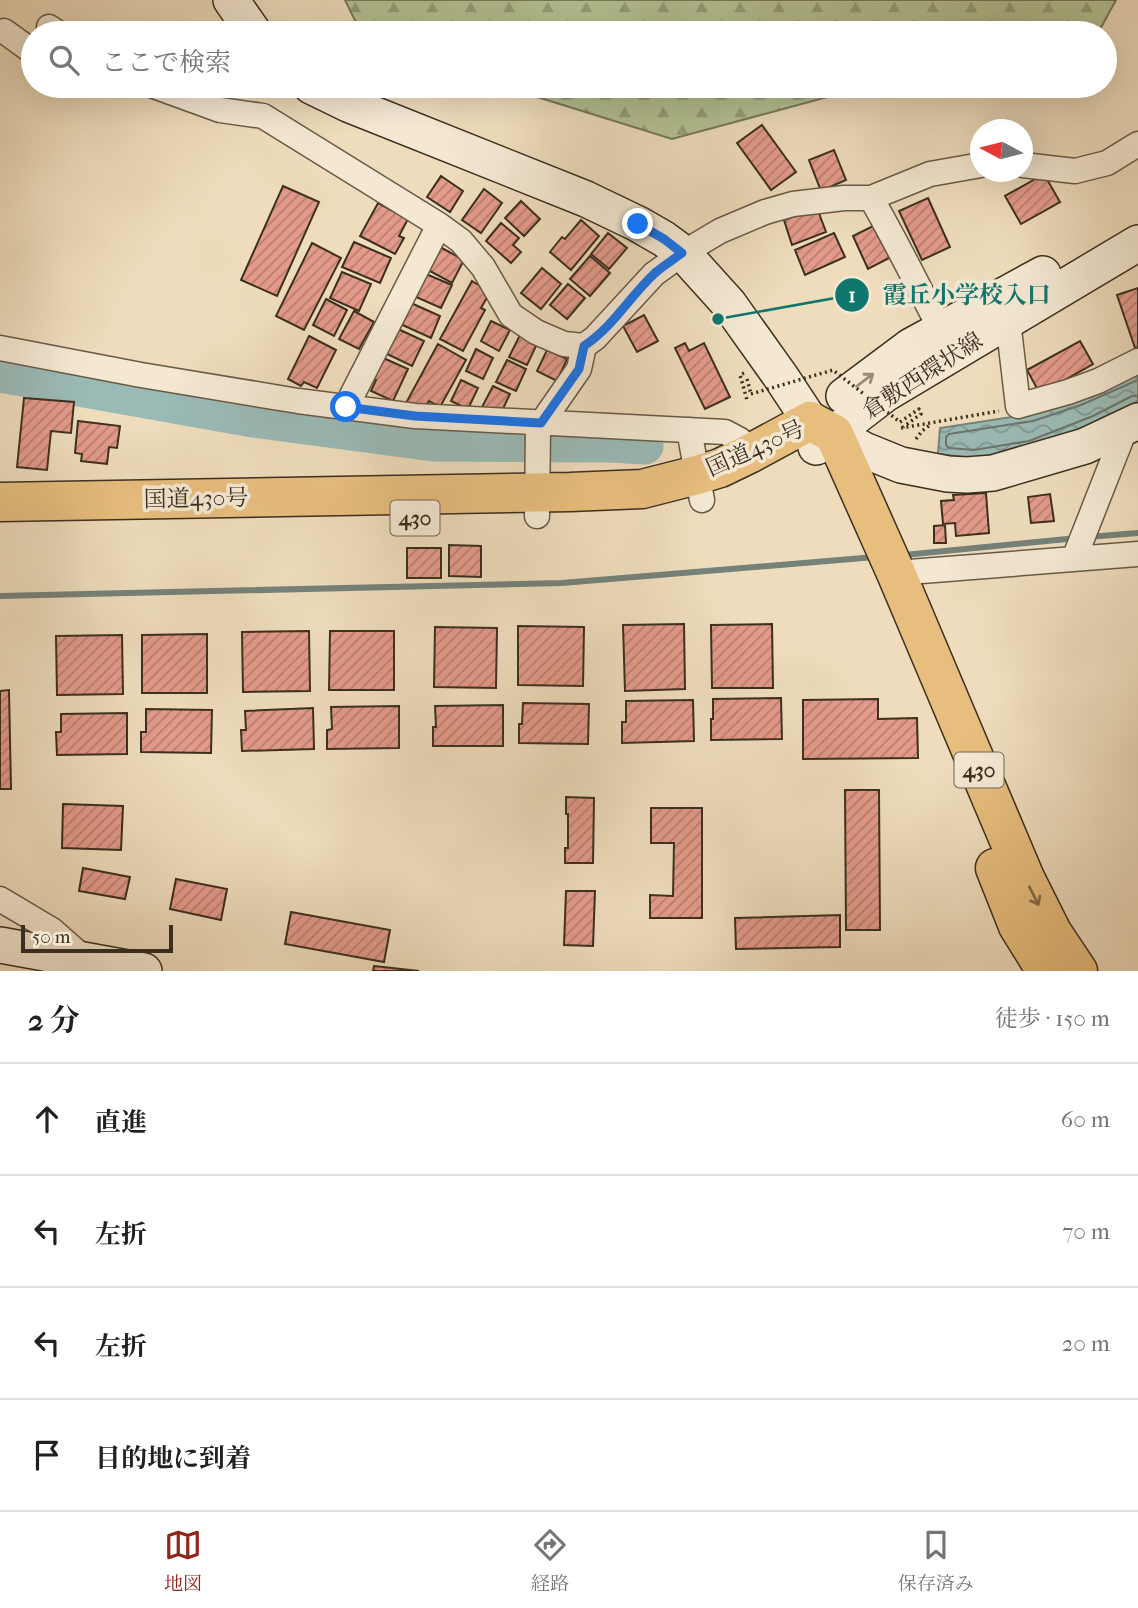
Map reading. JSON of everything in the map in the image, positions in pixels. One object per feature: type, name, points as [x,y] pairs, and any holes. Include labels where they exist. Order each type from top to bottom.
[{"type":"highway","name":"国道430号","points":[[700,487],[720,468],[749,454],[820,434]]},
{"type":"highway","name":"国道430号","points":[[0,502],[700,487],[726,492],[759,477],[820,434]]},
{"type":"highway","name":"国道430号","points":[[820,434],[1025,878],[1052,932],[1078,971]]},
{"type":"highway","name":"国道430号","points":[[0,525],[537,490]]},
{"type":"highway","name":"国道430号","points":[[880,560],[1018,926],[1046,971]]},
{"type":"street","points":[[231,0],[246,21]]},
{"type":"street","points":[[4,31],[21,43]]},
{"type":"street","points":[[187,98],[220,110],[263,116],[439,225],[461,241],[483,267],[512,315],[536,332],[564,344],[584,346]]},
{"type":"street","points":[[336,98],[586,199],[664,239],[682,253],[729,304],[820,434],[901,465],[967,475],[993,473],[1085,446],[1132,424]]},
{"type":"street","points":[[1033,166],[1075,170],[1107,163],[1138,144]]},
{"type":"street","points":[[537,490],[540,426],[579,369],[584,346],[607,327],[654,274],[682,253],[720,231],[765,212],[793,204],[844,198],[872,198],[930,174],[970,167]]},
{"type":"street","points":[[872,198],[948,341]]},
{"type":"street","name":"倉敷西環状線","points":[[1001,310],[1048,271],[1138,218]]},
{"type":"street","points":[[346,407],[439,225]]},
{"type":"street","name":"倉敷西環状線","points":[[820,434],[911,346],[948,341],[1001,310],[1138,243]]},
{"type":"street","points":[[1001,310],[1018,406],[1098,382],[1138,361]]},
{"type":"street","points":[[0,348],[141,375],[415,416],[540,426],[725,432],[740,440],[749,454]]},
{"type":"street","points":[[1080,544],[1132,424]]},
{"type":"street","points":[[689,430],[700,487]]},
{"type":"street","points":[[880,560],[1080,544],[1138,554]]},
{"type":"street","points":[[0,899],[52,930],[87,961]]},
{"type":"street","points":[[0,945],[144,971]]},
{"type":"path","points":[[747,400],[742,374],[751,394],[833,370],[900,422],[919,409],[921,414],[901,428],[1018,406]]},
{"type":"path","points":[[914,445],[917,437],[932,423]]},
{"type":"green space","points":[[345,0],[1116,0],[1105,21],[355,21]]},
{"type":"green space","points":[[540,98],[824,98],[672,139]]},
{"type":"water","points":[[1138,372],[1138,401],[1096,423],[1064,436],[1003,453],[973,458],[938,454],[940,428],[1031,414]]},
{"type":"building","points":[[762,125],[796,172],[771,190],[737,143]]},
{"type":"building","points":[[834,150],[846,180],[821,191],[809,160]]},
{"type":"building","points":[[1044,174],[1060,202],[1021,224],[1005,196]]},
{"type":"building","points":[[441,176],[463,191],[450,212],[427,197]]},
{"type":"building","points":[[283,186],[319,202],[277,296],[241,280]]},
{"type":"building","points":[[484,189],[502,203],[481,233],[462,220]]},
{"type":"building","points":[[928,198],[950,247],[922,260],[899,211]]},
{"type":"building","points":[[521,201],[540,219],[524,236],[505,218]]},
{"type":"building","points":[[378,203],[408,219],[399,236],[404,238],[395,254],[360,236]]},
{"type":"building","points":[[817,208],[826,232],[792,245],[784,220]]},
{"type":"building","points":[[581,220],[599,236],[571,270],[550,252]]},
{"type":"building","points":[[501,223],[519,238],[513,245],[521,252],[511,263],[486,241]]},
{"type":"building","points":[[873,226],[891,257],[868,269],[853,236]]},
{"type":"building","points":[[608,233],[627,248],[609,269],[591,254]]},
{"type":"building","points":[[834,233],[845,257],[805,275],[795,250]]},
{"type":"building","points":[[354,242],[391,258],[380,283],[342,267]]},
{"type":"building","points":[[312,243],[341,258],[304,330],[276,316]]},
{"type":"building","points":[[440,247],[464,260],[452,283],[428,270]]},
{"type":"building","points":[[590,256],[610,273],[590,296],[570,279]]},
{"type":"building","points":[[542,268],[561,284],[541,309],[521,293]]},
{"type":"building","points":[[342,272],[371,284],[359,311],[330,298]]},
{"type":"building","points":[[426,274],[452,285],[441,308],[416,297]]},
{"type":"building","points":[[472,281],[490,292],[481,308],[485,310],[463,351],[440,339]]},
{"type":"building","points":[[568,284],[585,298],[567,319],[550,305]]},
{"type":"building","points":[[1138,288],[1138,347],[1135,348],[1117,295]]},
{"type":"building","points":[[326,299],[347,310],[334,336],[313,325]]},
{"type":"building","points":[[411,303],[440,316],[431,338],[396,322]]},
{"type":"building","points":[[354,311],[374,322],[359,349],[339,339]]},
{"type":"building","points":[[644,315],[658,341],[637,352],[623,326]]},
{"type":"building","points":[[491,321],[510,330],[499,351],[481,341]]},
{"type":"building","points":[[398,329],[424,341],[412,366],[383,352]]},
{"type":"building","points":[[520,335],[537,344],[527,365],[509,357]]},
{"type":"building","points":[[309,336],[336,350],[317,388],[304,382],[301,386],[288,379]]},
{"type":"building","points":[[1080,341],[1093,364],[1040,394],[1027,370]]},
{"type":"building","points":[[685,343],[689,351],[704,343],[730,397],[705,409],[675,348]]},
{"type":"building","points":[[438,344],[466,360],[440,407],[429,401],[423,412],[406,403]]},
{"type":"building","points":[[476,349],[493,358],[483,379],[466,371]]},
{"type":"building","points":[[547,350],[567,359],[557,381],[537,371]]},
{"type":"building","points":[[381,357],[408,369],[393,401],[371,391],[376,380],[372,378]]},
{"type":"building","points":[[507,360],[526,369],[516,391],[496,382]]},
{"type":"building","points":[[461,380],[478,388],[468,409],[451,401]]},
{"type":"building","points":[[493,386],[510,394],[500,415],[482,407]]},
{"type":"building","points":[[24,398],[74,402],[71,433],[51,431],[47,470],[17,467]]},
{"type":"building","points":[[78,421],[120,426],[117,448],[109,447],[107,464],[81,461],[82,454],[75,453]]},
{"type":"building","points":[[986,493],[989,533],[956,536],[955,523],[943,524],[941,501],[954,500],[953,495]]},
{"type":"building","points":[[1050,494],[1054,521],[1031,523],[1028,497]]},
{"type":"building","points":[[945,525],[946,543],[934,543],[934,526]]},
{"type":"building","points":[[449,545],[481,546],[481,577],[449,576]]},
{"type":"building","points":[[407,548],[441,548],[441,578],[407,578]]},
{"type":"building","points":[[684,624],[685,689],[625,691],[623,625]]},
{"type":"building","points":[[772,624],[773,688],[712,688],[711,625]]},
{"type":"building","points":[[518,626],[584,627],[583,686],[518,685]]},
{"type":"building","points":[[435,627],[497,628],[496,688],[434,687]]},
{"type":"building","points":[[309,631],[310,691],[243,692],[242,632]]},
{"type":"building","points":[[330,631],[394,631],[394,690],[329,690]]},
{"type":"building","points":[[207,634],[207,693],[142,693],[142,635]]},
{"type":"building","points":[[122,635],[123,694],[57,695],[56,636]]},
{"type":"building","points":[[9,690],[11,789],[0,789],[0,691]]},
{"type":"building","points":[[781,698],[782,739],[711,740],[713,699]]},
{"type":"building","points":[[878,699],[878,719],[917,718],[918,758],[803,759],[803,700]]},
{"type":"building","points":[[693,700],[694,741],[622,743],[626,701]]},
{"type":"building","points":[[523,703],[589,704],[588,744],[519,743]]},
{"type":"building","points":[[503,705],[503,746],[433,746],[435,706]]},
{"type":"building","points":[[399,706],[399,748],[327,749],[327,730],[332,729],[331,707]]},
{"type":"building","points":[[313,708],[314,749],[242,751],[241,730],[246,730],[245,711]]},
{"type":"building","points":[[146,709],[212,710],[211,753],[141,752],[141,732],[146,732]]},
{"type":"building","points":[[127,713],[127,754],[57,755],[56,732],[61,732],[61,714]]},
{"type":"building","points":[[845,790],[879,790],[880,930],[846,930]]},
{"type":"building","points":[[566,797],[594,798],[593,863],[565,863],[565,848],[568,848]]},
{"type":"building","points":[[63,804],[123,806],[121,850],[62,848]]},
{"type":"building","points":[[651,808],[702,808],[702,918],[650,918],[650,895],[673,896],[674,843],[651,843]]},
{"type":"building","points":[[83,868],[130,877],[125,899],[79,891]]},
{"type":"building","points":[[176,879],[227,889],[221,920],[170,909]]},
{"type":"building","points":[[566,891],[595,891],[593,946],[564,945]]},
{"type":"building","points":[[291,912],[390,930],[384,962],[285,944]]},
{"type":"building","points":[[840,915],[840,947],[736,949],[735,918]]},
{"type":"building","points":[[374,966],[419,971],[373,971]]},
{"type":"waterway","points":[[0,374],[253,419],[433,443],[645,446]]},
{"type":"waterway","points":[[1088,537],[1138,533]]},
{"type":"waterway","points":[[904,555],[1077,538]]},
{"type":"waterway","points":[[0,596],[562,583],[875,557]]},
{"type":"place","name":"霞丘小学校入口","points":[[718,319]]},
{"type":"route","points":[[346,407],[415,416],[541,423],[579,369],[584,346],[607,327],[654,274],[682,253],[638,224]]}]
